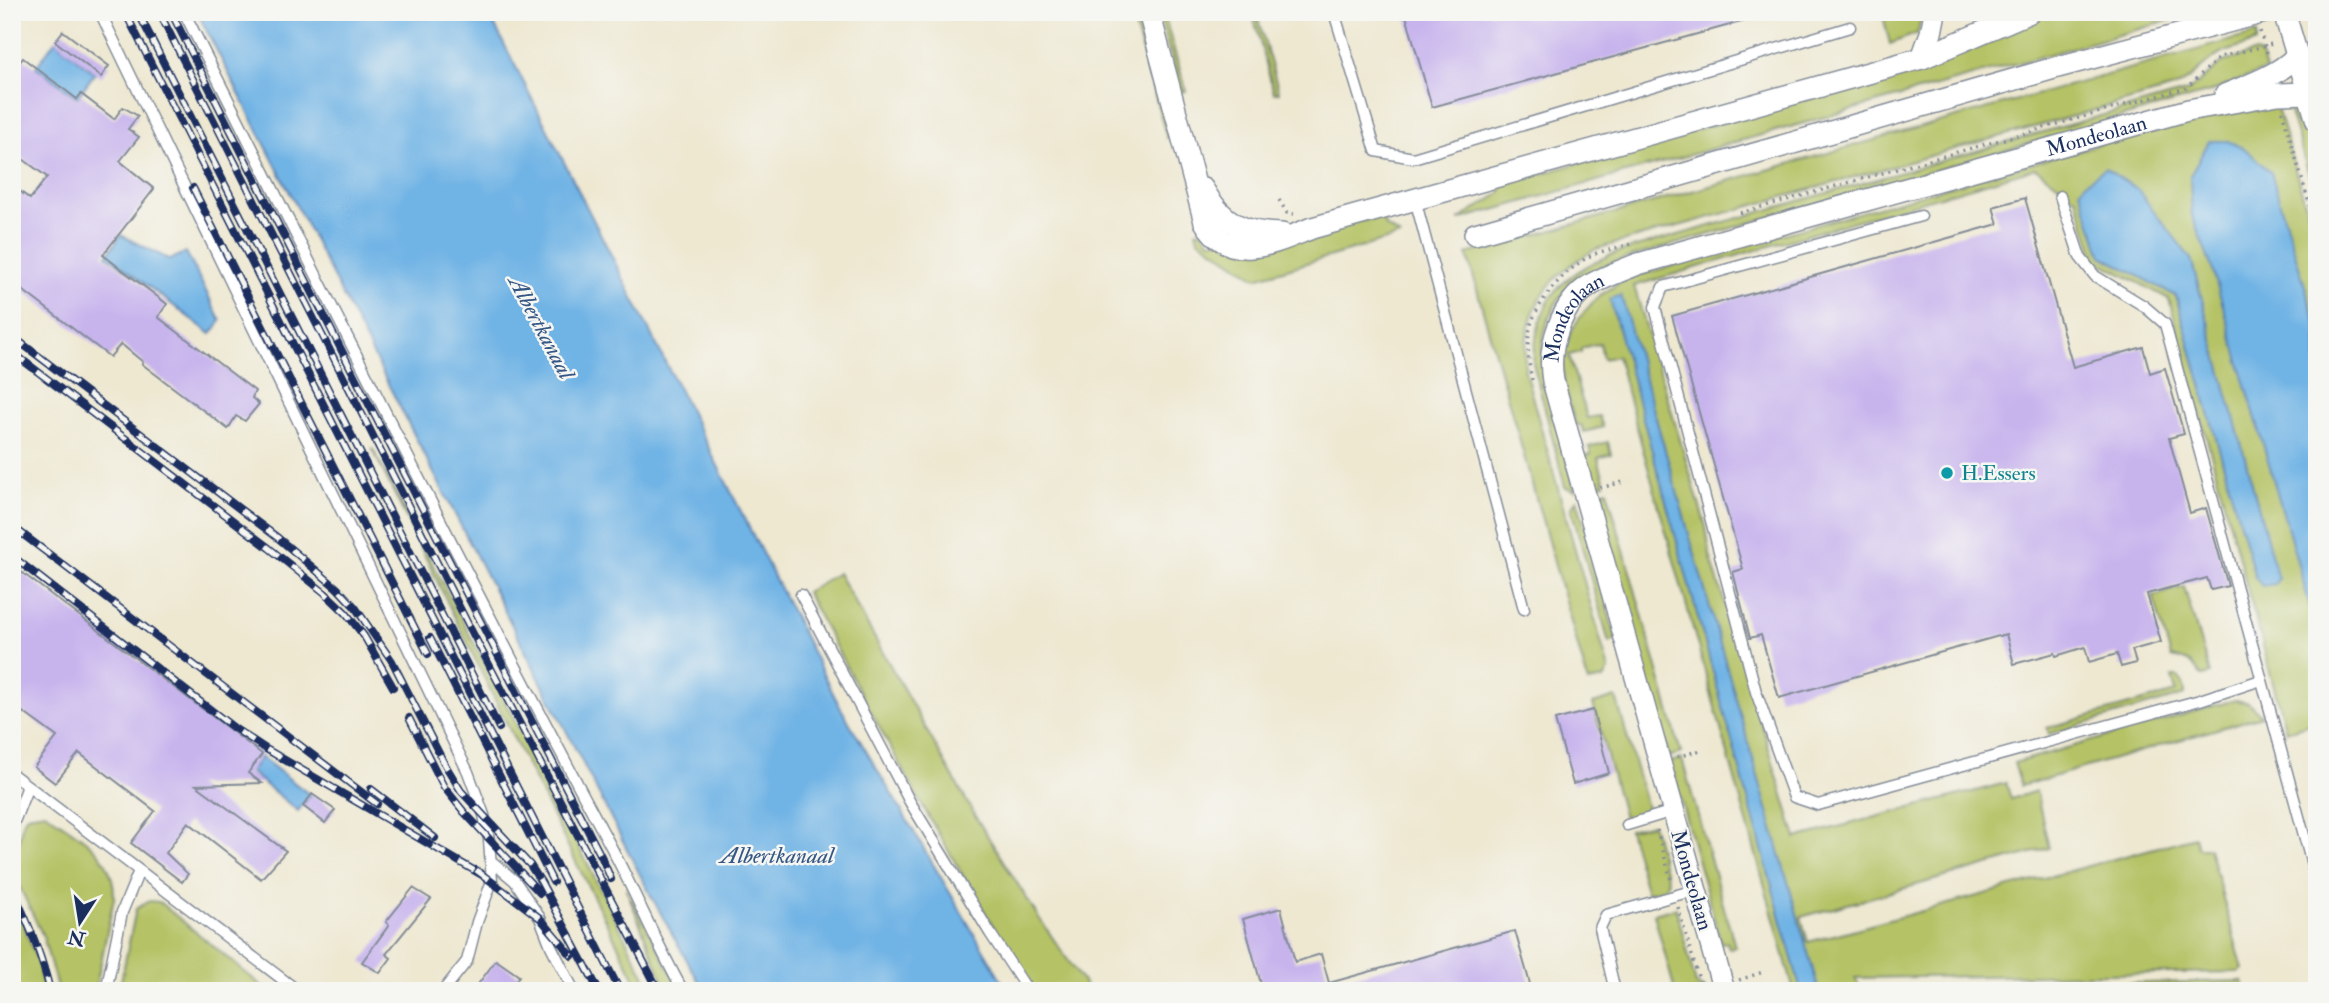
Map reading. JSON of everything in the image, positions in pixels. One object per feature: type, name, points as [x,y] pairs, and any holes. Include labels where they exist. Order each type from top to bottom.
[{"type":"street","points":[[1149,12],[1190,166],[1209,201],[1231,223],[1252,232],[1294,235],[1922,58],[2030,12]]},
{"type":"street","points":[[1922,58],[1935,12]]},
{"type":"street","points":[[2284,12],[2306,73],[2317,121]]},
{"type":"street","points":[[1475,234],[2045,71],[2263,21]]},
{"type":"street","points":[[2188,110],[2284,69],[2306,73]]},
{"type":"street","points":[[2188,110],[2278,94],[2306,73]]},
{"type":"street","name":"Mondeolaan","points":[[1719,986],[1685,893],[1663,814],[1553,381],[1551,352],[1561,323],[1576,299],[1590,285],[1638,264],[2188,110]]},
{"type":"lane","points":[[100,12],[468,772],[484,815],[492,881],[467,961],[443,991]]},
{"type":"lane","points":[[184,12],[532,700],[624,871],[657,945],[683,991]]},
{"type":"lane","points":[[1334,12],[1376,151],[1412,158],[1850,27]]},
{"type":"lane","points":[[2060,196],[2080,257],[2095,276],[2144,306],[2165,324],[2317,883]]},
{"type":"lane","points":[[1415,199],[1524,609]]},
{"type":"lane","points":[[1921,216],[1664,287],[1655,307],[1756,692],[1794,797],[1818,805],[2200,700],[2261,680]]},
{"type":"lane","points":[[802,595],[910,802],[1028,991]]},
{"type":"lane","points":[[12,774],[298,991]]},
{"type":"lane","points":[[12,827],[28,786]]},
{"type":"lane","points":[[1627,825],[1663,814]]},
{"type":"lane","points":[[490,859],[515,881],[540,918],[574,991]]},
{"type":"lane","points":[[106,991],[121,912],[139,871]]},
{"type":"lane","points":[[1615,991],[1600,928],[1606,915],[1685,893]]},
{"type":"path","points":[[2263,21],[2264,46],[2270,63]]},
{"type":"path","points":[[1736,215],[2186,88],[2220,57],[2282,41]]},
{"type":"path","points":[[2280,103],[2317,230]]},
{"type":"path","points":[[1533,384],[1529,349],[1532,322],[1549,292],[1566,274],[1590,256],[1643,241]]},
{"type":"path","points":[[1593,490],[1627,481]]},
{"type":"path","points":[[1669,759],[1702,750]]},
{"type":"path","points":[[1663,814],[1685,893],[1699,980],[1719,986],[1763,972]]},
{"type":"green space","points":[[1131,12],[1139,12],[1174,135],[1167,138]]},
{"type":"green space","points":[[1158,12],[1163,12],[1186,91],[1181,92]]},
{"type":"green space","points":[[1252,12],[1256,12],[1279,92],[1274,93]]},
{"type":"green space","points":[[1882,12],[1922,12],[1918,33],[1890,44]]},
{"type":"green space","points":[[2053,12],[2200,12],[1458,220],[1498,195],[1505,184],[1921,66],[1981,46]]},
{"type":"green space","points":[[2257,33],[2256,42],[2219,55],[2174,88],[1596,249],[1563,272],[1540,298],[1533,314],[1525,350],[1525,371],[1609,670],[1604,679],[1588,682],[1467,254]]},
{"type":"green space","points":[[2256,52],[2261,56],[2266,70],[2210,92],[1622,259],[1581,276],[1558,300],[1545,330],[1543,347],[1545,381],[1575,490],[1565,487],[1533,363],[1535,341],[1546,306],[1555,292],[1581,270],[1618,252],[2189,91],[2223,62]]},
{"type":"green space","points":[[2287,103],[2299,110],[2312,132],[2316,145],[2317,200]]},
{"type":"green space","points":[[2276,105],[2317,243],[2317,722],[2286,731],[2169,299],[2096,260],[2076,198],[2036,168],[1634,286],[1706,527],[1710,555],[1796,838],[2006,783],[2011,799],[2036,791],[2049,848],[1801,917],[1808,942],[2195,837],[2198,848],[2209,848],[2243,969],[2239,972],[1855,978],[1861,989],[2243,981],[2246,991],[1794,991],[1617,356],[1603,359],[1600,343],[1581,348],[1581,352],[1569,355],[1587,418],[1599,416],[1603,427],[1584,432],[1581,425],[1576,426],[1563,374],[1565,351],[1575,325],[1583,313],[1604,293],[1629,278],[2166,125]]},
{"type":"green space","points":[[1383,218],[1385,226],[1400,236],[1256,278],[1198,239],[1196,231],[1202,230],[1209,241]]},
{"type":"green space","points":[[1608,442],[1611,454],[1598,458],[1605,483],[1593,487],[1584,456],[1591,454],[1589,447]]},
{"type":"green space","points":[[372,448],[531,752],[652,991],[641,991]]},
{"type":"green space","points":[[1607,490],[1681,753],[1669,757],[1595,494]]},
{"type":"green space","points":[[1577,499],[1616,640],[1609,643],[1571,508]]},
{"type":"green space","points":[[838,573],[975,816],[1089,991],[1035,991],[974,894],[806,592]]},
{"type":"green space","points":[[2184,587],[2210,674],[2201,676],[2189,662],[2171,657],[2153,596]]},
{"type":"green space","points":[[2172,677],[2178,677],[2182,681],[2185,695],[2049,734],[2047,728],[2176,692]]},
{"type":"green space","points":[[1616,697],[1648,811],[1624,818],[1593,704]]},
{"type":"green space","points":[[2235,700],[2249,703],[2262,716],[2021,786],[2014,763]]},
{"type":"green space","points":[[1682,759],[1735,947],[1729,948],[1727,942],[1721,943],[1670,762]]},
{"type":"green space","points":[[45,812],[92,846],[108,868],[113,882],[114,898],[95,991],[58,991],[43,936],[12,871],[23,822],[27,815]]},
{"type":"green space","points":[[1652,824],[1668,882],[1664,889],[1647,893],[1629,830]]},
{"type":"green space","points":[[626,889],[681,991],[667,991]]},
{"type":"green space","points":[[149,901],[159,902],[268,991],[119,991],[136,909]]},
{"type":"green space","points":[[1676,908],[1696,984],[1708,991],[1675,991],[1654,914]]},
{"type":"green space","points":[[12,919],[22,921],[37,961],[44,991],[12,991]]},
{"type":"water","name":"Albertkanaal","points":[[197,12],[488,12],[839,705],[1008,991],[704,991],[650,894]]},
{"type":"water","points":[[55,41],[95,73],[77,97],[36,67]]},
{"type":"water","points":[[2209,141],[2228,141],[2247,150],[2271,173],[2317,326],[2317,630],[2212,268],[2192,216],[2190,176]]},
{"type":"water","points":[[2105,168],[2137,189],[2191,259],[2278,579],[2275,584],[2262,586],[2255,577],[2176,296],[2102,256],[2080,191],[2085,183]]},
{"type":"water","points":[[121,235],[170,260],[186,252],[221,321],[211,334],[107,255]]},
{"type":"water","points":[[1621,295],[1819,991],[1801,991],[1610,299]]},
{"type":"water","points":[[261,757],[310,795],[298,811],[250,772]]},
{"type":"building","points":[[1405,12],[1758,12],[1759,17],[1432,107]]},
{"type":"building","points":[[63,31],[109,66],[101,77],[55,41]]},
{"type":"building","points":[[23,58],[77,99],[81,94],[114,119],[123,107],[138,116],[128,129],[139,137],[120,161],[154,189],[103,255],[167,304],[158,317],[255,391],[252,398],[259,404],[245,421],[236,416],[228,429],[142,364],[143,362],[121,344],[110,357],[12,282],[12,185],[30,199],[47,177],[12,151],[12,72]]},
{"type":"building","name":"H.Essers","points":[[2025,198],[2073,367],[2143,347],[2150,373],[2165,368],[2184,434],[2169,438],[2190,513],[2206,508],[2228,586],[2211,590],[2207,578],[2147,594],[2161,642],[2132,650],[2136,663],[2121,667],[2117,654],[2089,662],[2085,647],[2014,664],[2006,634],[1779,698],[1761,635],[1750,638],[1733,572],[1743,569],[1672,316],[1998,224],[1993,207]]},
{"type":"building","points":[[12,565],[262,754],[248,773],[262,783],[196,785],[286,851],[261,879],[188,822],[166,853],[188,874],[182,882],[131,843],[155,811],[79,753],[55,783],[34,767],[57,737],[12,704]]},
{"type":"building","points":[[1593,710],[1609,773],[1573,784],[1555,720]]},
{"type":"building","points":[[312,794],[335,810],[325,823],[303,806]]},
{"type":"building","points":[[413,888],[431,899],[386,954],[391,958],[380,973],[362,962],[389,925],[386,922]]},
{"type":"building","points":[[1281,908],[1295,962],[1321,954],[1329,983],[1515,931],[1532,991],[1263,991],[1243,919]]},
{"type":"building","points":[[496,960],[519,976],[508,991],[473,991]]},
{"type":"railway","points":[[125,12],[620,991]]},
{"type":"railway","points":[[138,12],[499,728]]},
{"type":"railway","points":[[159,12],[470,628],[659,991]]},
{"type":"railway","points":[[171,12],[611,879]]},
{"type":"railway","points":[[193,188],[428,654]]},
{"type":"railway","points":[[12,336],[278,538],[337,588],[355,607],[392,661],[461,791],[530,865],[541,882],[599,991]]},
{"type":"railway","points":[[12,352],[325,593],[346,613],[364,636],[393,687]]},
{"type":"railway","points":[[12,526],[377,804]]},
{"type":"railway","points":[[12,556],[234,728],[482,875]]},
{"type":"railway","points":[[430,638],[553,882]]},
{"type":"railway","points":[[409,718],[444,787],[540,893]]},
{"type":"railway","points":[[371,789],[435,838]]},
{"type":"railway","points":[[476,870],[540,918],[572,956]]},
{"type":"railway","points":[[12,889],[34,939],[50,991]]},
{"type":"place","name":"H.Essers","points":[[1947,473]]}]
